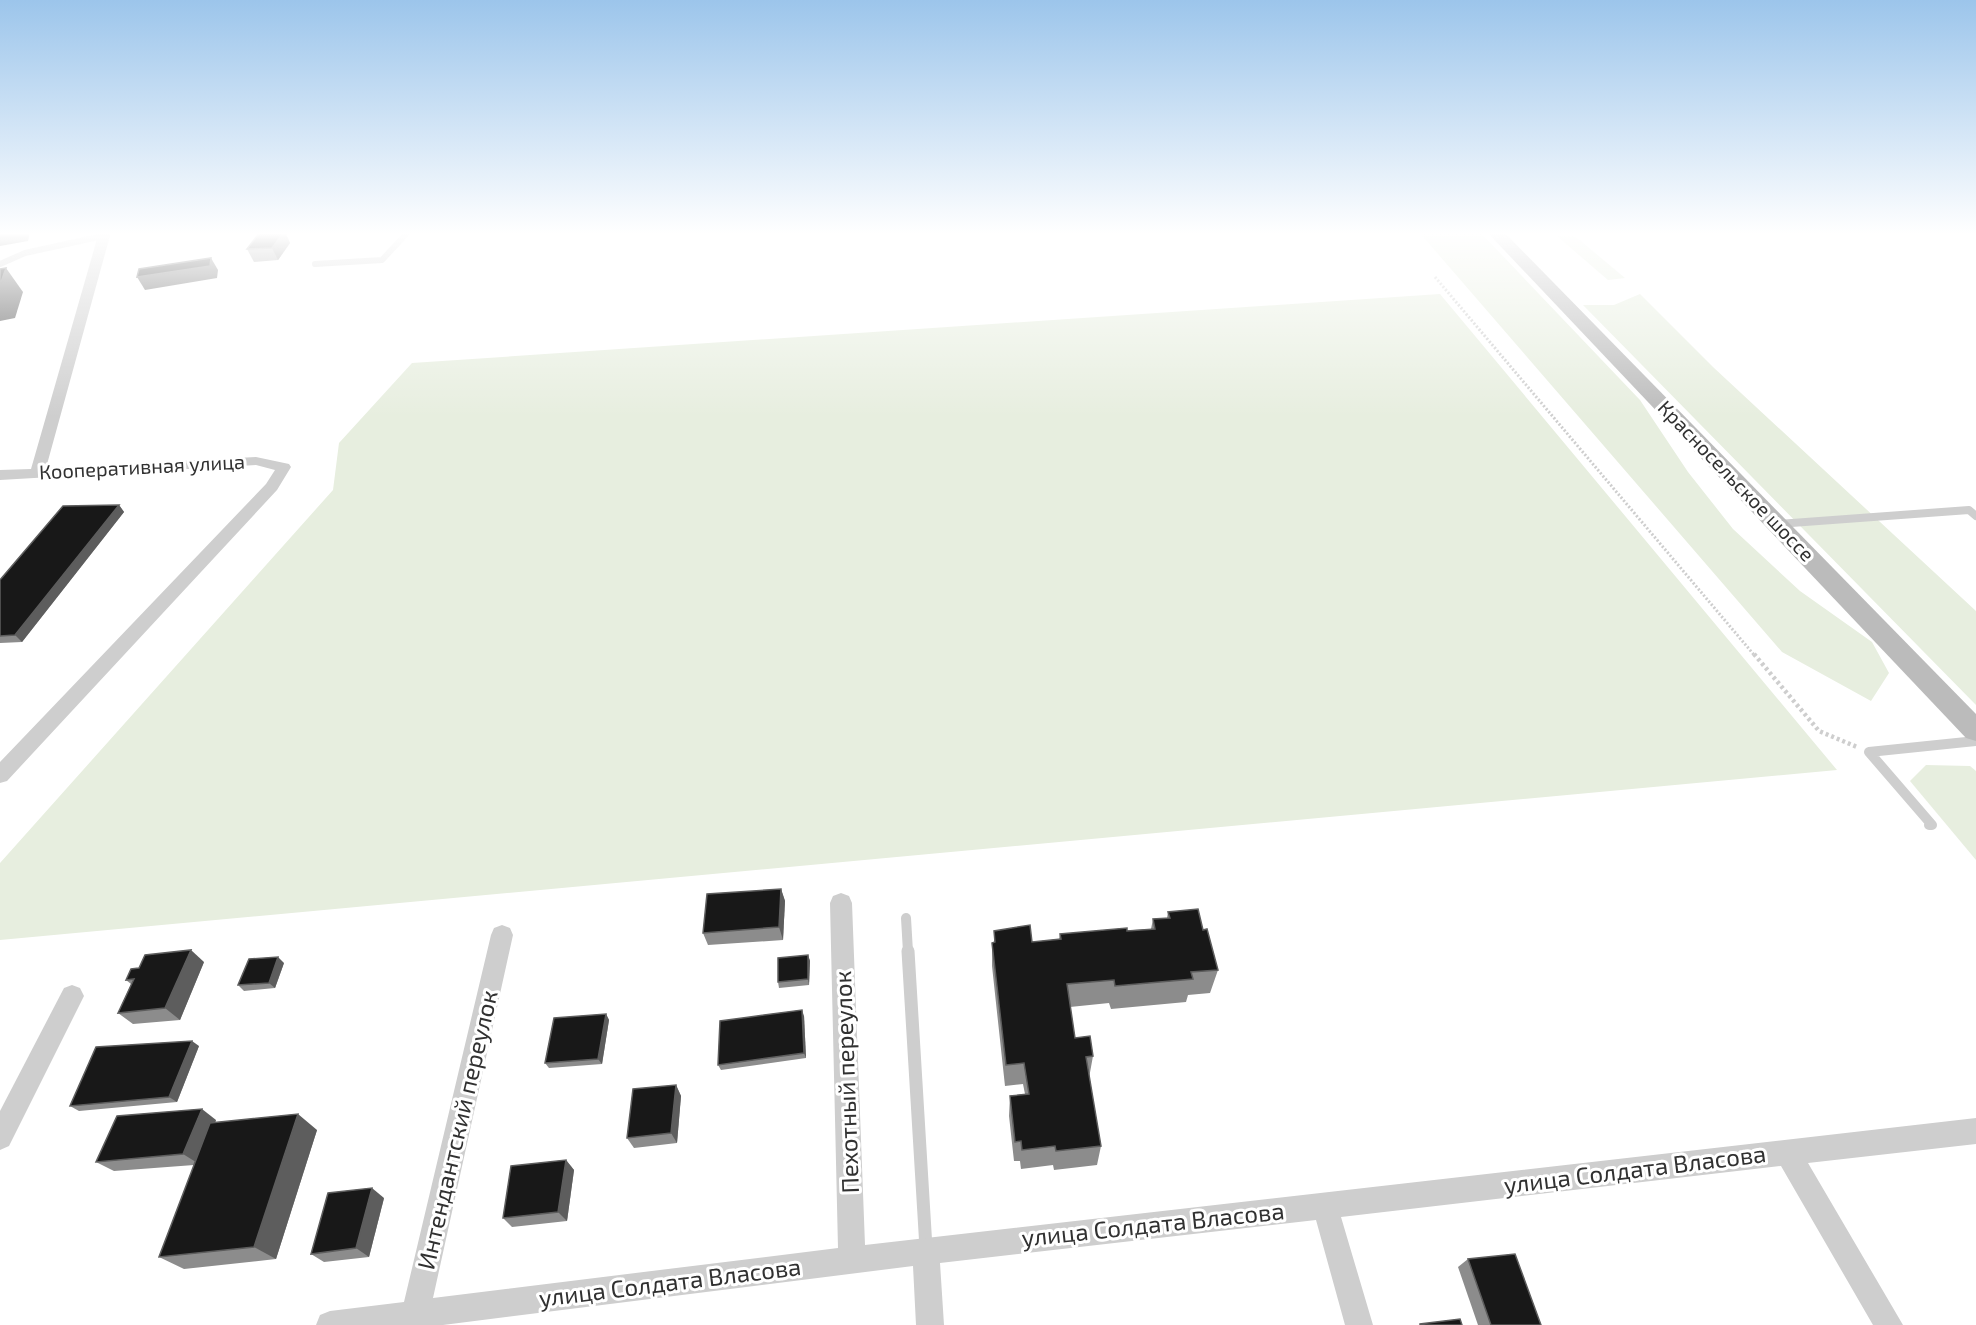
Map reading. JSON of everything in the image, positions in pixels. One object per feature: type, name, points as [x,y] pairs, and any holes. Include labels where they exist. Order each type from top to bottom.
[{"type":"main road","name":"Красносельское шоссе","points":[[1555,294],[1976,731]]},
{"type":"street","points":[[37,473],[87,294]]},
{"type":"street","name":"Кооперативная улица","points":[[0,475],[256,461],[284,467],[272,487],[0,775]]},
{"type":"street","name":"Пехотный переулок","points":[[841,903],[852,1260]]},
{"type":"street","name":"Интендантский переулок","points":[[414,1320],[502,935]]},
{"type":"street","points":[[0,1137],[72,996]]},
{"type":"street","name":"улица Солдата Власова","points":[[330,1325],[414,1320],[926,1251],[1976,1131]]},
{"type":"street","points":[[1788,1152],[1889,1325]]},
{"type":"street","points":[[1324,1206],[1359,1325]]},
{"type":"street","points":[[926,1251],[930,1325]]},
{"type":"lane","points":[[1777,524],[1969,510],[1976,516]]},
{"type":"lane","points":[[1869,752],[1976,741]]},
{"type":"lane","points":[[1869,752],[1932,825],[1929,825]]},
{"type":"lane","points":[[906,918],[926,1251]]},
{"type":"path","points":[[1449,294],[1818,731],[1869,752]]},
{"type":"green space","points":[[1440,294],[1837,770],[0,940],[0,863],[333,490],[339,443],[412,363]]},
{"type":"green space","points":[[1472,294],[1539,294],[1640,400],[1688,472],[1733,529],[1800,591],[1872,642],[1889,673],[1871,701],[1782,652]]},
{"type":"green space","points":[[1640,294],[1713,367],[1976,611],[1976,705],[1583,305],[1614,305]]},
{"type":"green space","points":[[1926,765],[1970,766],[1976,771],[1976,860],[1910,781]]},
{"type":"building","points":[[119,505],[15,635],[0,636],[0,580],[63,506]]},
{"type":"building","points":[[781,889],[779,927],[703,933],[707,894]]},
{"type":"building","points":[[1198,909],[1203,930],[1207,929],[1218,970],[1191,972],[1193,979],[1115,986],[1114,980],[1067,984],[1075,1038],[1090,1036],[1093,1056],[1086,1057],[1101,1146],[1056,1151],[1055,1146],[1022,1150],[1021,1141],[1015,1142],[1010,1096],[1029,1094],[1024,1063],[1006,1065],[992,943],[995,942],[994,931],[1030,925],[1032,942],[1061,939],[1060,934],[1127,928],[1127,931],[1155,929],[1153,919],[1170,918],[1168,912]]},
{"type":"building","points":[[191,950],[165,1008],[118,1013],[134,979],[126,980],[131,969],[139,968],[145,955]]},
{"type":"building","points":[[808,955],[808,979],[778,982],[778,958]]},
{"type":"building","points":[[278,957],[269,983],[238,985],[249,959]]},
{"type":"building","points":[[802,1010],[804,1053],[718,1065],[720,1021]]},
{"type":"building","points":[[606,1014],[598,1059],[545,1063],[554,1018]]},
{"type":"building","points":[[192,1041],[169,1097],[70,1106],[96,1047]]},
{"type":"building","points":[[676,1085],[671,1133],[627,1138],[633,1089]]},
{"type":"building","points":[[202,1109],[183,1154],[96,1162],[117,1116]]},
{"type":"building","points":[[298,1114],[254,1247],[159,1257],[210,1123]]},
{"type":"building","points":[[566,1160],[558,1212],[503,1218],[511,1166]]},
{"type":"building","points":[[372,1188],[356,1248],[311,1254],[328,1193]]},
{"type":"building","points":[[1515,1254],[1541,1325],[1491,1325],[1468,1259]]},
{"type":"building","points":[[1460,1319],[1462,1325],[1420,1325],[1420,1324]]}]
